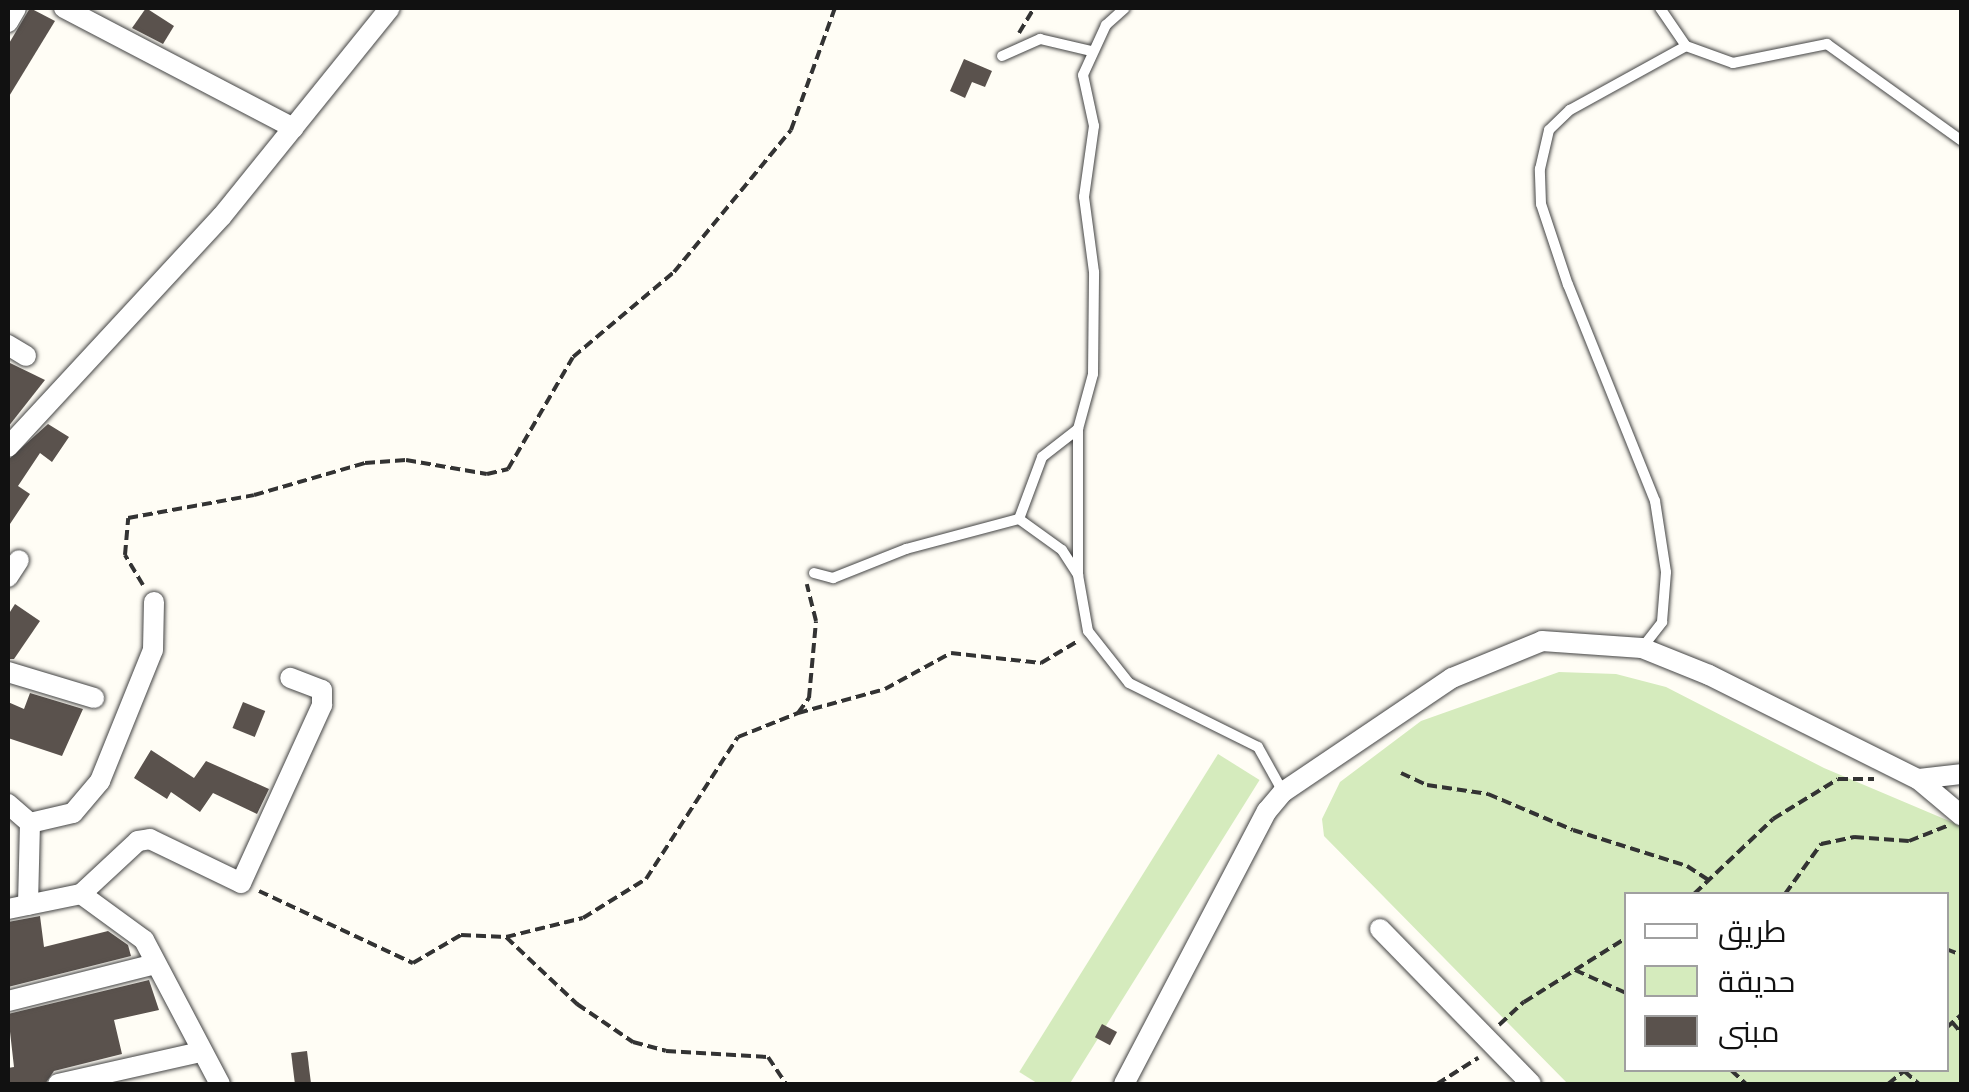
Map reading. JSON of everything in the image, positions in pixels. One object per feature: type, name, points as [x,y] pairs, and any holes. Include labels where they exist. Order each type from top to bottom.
[{"type":"street","points":[[8,22],[16,8]]},
{"type":"street","points":[[64,8],[294,128]]},
{"type":"street","points":[[8,448],[222,216],[390,8]]},
{"type":"street","points":[[30,823],[74,813],[100,782],[153,650],[154,602]]},
{"type":"street","points":[[1124,1084],[1266,811],[1283,792],[1438,686],[1542,641],[1642,648],[1918,779],[1962,816]]},
{"type":"street","points":[[8,672],[94,698]]},
{"type":"street","points":[[30,823],[18,906],[81,894],[138,841],[150,839],[241,883],[322,705],[322,690],[290,678]]},
{"type":"street","points":[[1918,779],[1962,774]]},
{"type":"street","points":[[8,804],[30,823]]},
{"type":"street","points":[[81,894],[144,940],[220,1084]]},
{"type":"street","points":[[1380,929],[1530,1084]]},
{"type":"street","points":[[8,1001],[155,964]]},
{"type":"street","points":[[58,1084],[200,1052]]},
{"type":"lane","points":[[1125,8],[1090,50],[1083,74],[1094,126],[1084,198],[1094,272],[1093,374],[1078,430],[1078,575],[1088,631],[1129,683],[1258,747],[1283,792]]},
{"type":"lane","points":[[1660,8],[1686,46],[1733,63],[1826,44],[1962,141]]},
{"type":"lane","points":[[1008,54],[1040,39],[1090,50]]},
{"type":"lane","points":[[1642,648],[1662,622],[1666,572],[1655,501],[1568,284],[1541,204],[1540,170],[1549,130],[1570,110],[1686,46]]},
{"type":"lane","points":[[1019,518],[1042,457],[1078,430]]},
{"type":"lane","points":[[814,573],[833,578],[906,549],[1019,518]]},
{"type":"lane","points":[[1019,518],[1062,550],[1078,575]]},
{"type":"path","points":[[154,602],[125,556],[128,518],[254,496],[365,463],[406,460],[487,474],[508,469],[573,357],[674,272],[790,130],[835,8]]},
{"type":"path","points":[[1008,54],[1034,8]]},
{"type":"path","points":[[798,713],[809,698],[816,621],[806,579],[814,573]]},
{"type":"path","points":[[241,883],[413,963],[461,935],[506,936],[583,918],[646,878],[738,737],[798,713],[885,689],[950,653],[1041,662],[1058,658],[1088,631]]},
{"type":"path","points":[[1401,773],[1427,784],[1488,794],[1572,830],[1686,866],[1710,881]]},
{"type":"path","points":[[1696,892],[1772,819],[1838,779],[1886,779]]},
{"type":"path","points":[[1786,892],[1821,844],[1854,837],[1909,841],[1961,826]]},
{"type":"path","points":[[506,936],[576,1004],[632,1042],[666,1051],[768,1058],[786,1084]]},
{"type":"path","points":[[1437,1084],[1476,1063],[1486,1038],[1524,1002],[1624,939]]},
{"type":"path","points":[[1575,970],[1624,992]]},
{"type":"path","points":[[1949,1025],[1962,1014]]},
{"type":"path","points":[[1952,1022],[1962,1034]]},
{"type":"green space","points":[[1559,672],[1616,674],[1666,687],[1824,768],[1961,826],[1961,1084],[1568,1084],[1324,836],[1322,819],[1340,782],[1421,721]]},
{"type":"green space","points":[[1218,754],[1260,780],[1070,1084],[1038,1084],[1019,1072]]},
{"type":"building","points":[[30,8],[55,21],[8,98],[8,45]]},
{"type":"building","points":[[146,8],[174,26],[163,44],[132,28]]},
{"type":"building","points":[[964,59],[992,71],[985,87],[972,82],[965,98],[950,91]]},
{"type":"building","points":[[8,362],[45,380],[8,427]]},
{"type":"building","points":[[48,424],[69,437],[52,462],[40,453],[18,486],[30,494],[8,527],[8,460]]},
{"type":"building","points":[[15,604],[40,621],[14,659],[8,659],[8,615]]},
{"type":"building","points":[[30,693],[83,709],[62,756],[8,738],[8,702],[24,709]]},
{"type":"building","points":[[243,702],[265,711],[255,737],[233,728]]},
{"type":"building","points":[[151,750],[194,778],[206,761],[269,789],[257,814],[213,793],[200,812],[171,792],[167,799],[134,778]]},
{"type":"building","points":[[40,916],[44,947],[108,931],[128,945],[131,956],[8,987],[8,922]]},
{"type":"building","points":[[149,980],[159,1010],[114,1020],[122,1054],[54,1071],[45,1084],[8,1084],[8,1068],[14,1067],[8,1014]]},
{"type":"building","points":[[1102,1024],[1117,1032],[1110,1045],[1095,1037]]},
{"type":"building","points":[[307,1051],[311,1083],[295,1084],[291,1053]]}]
